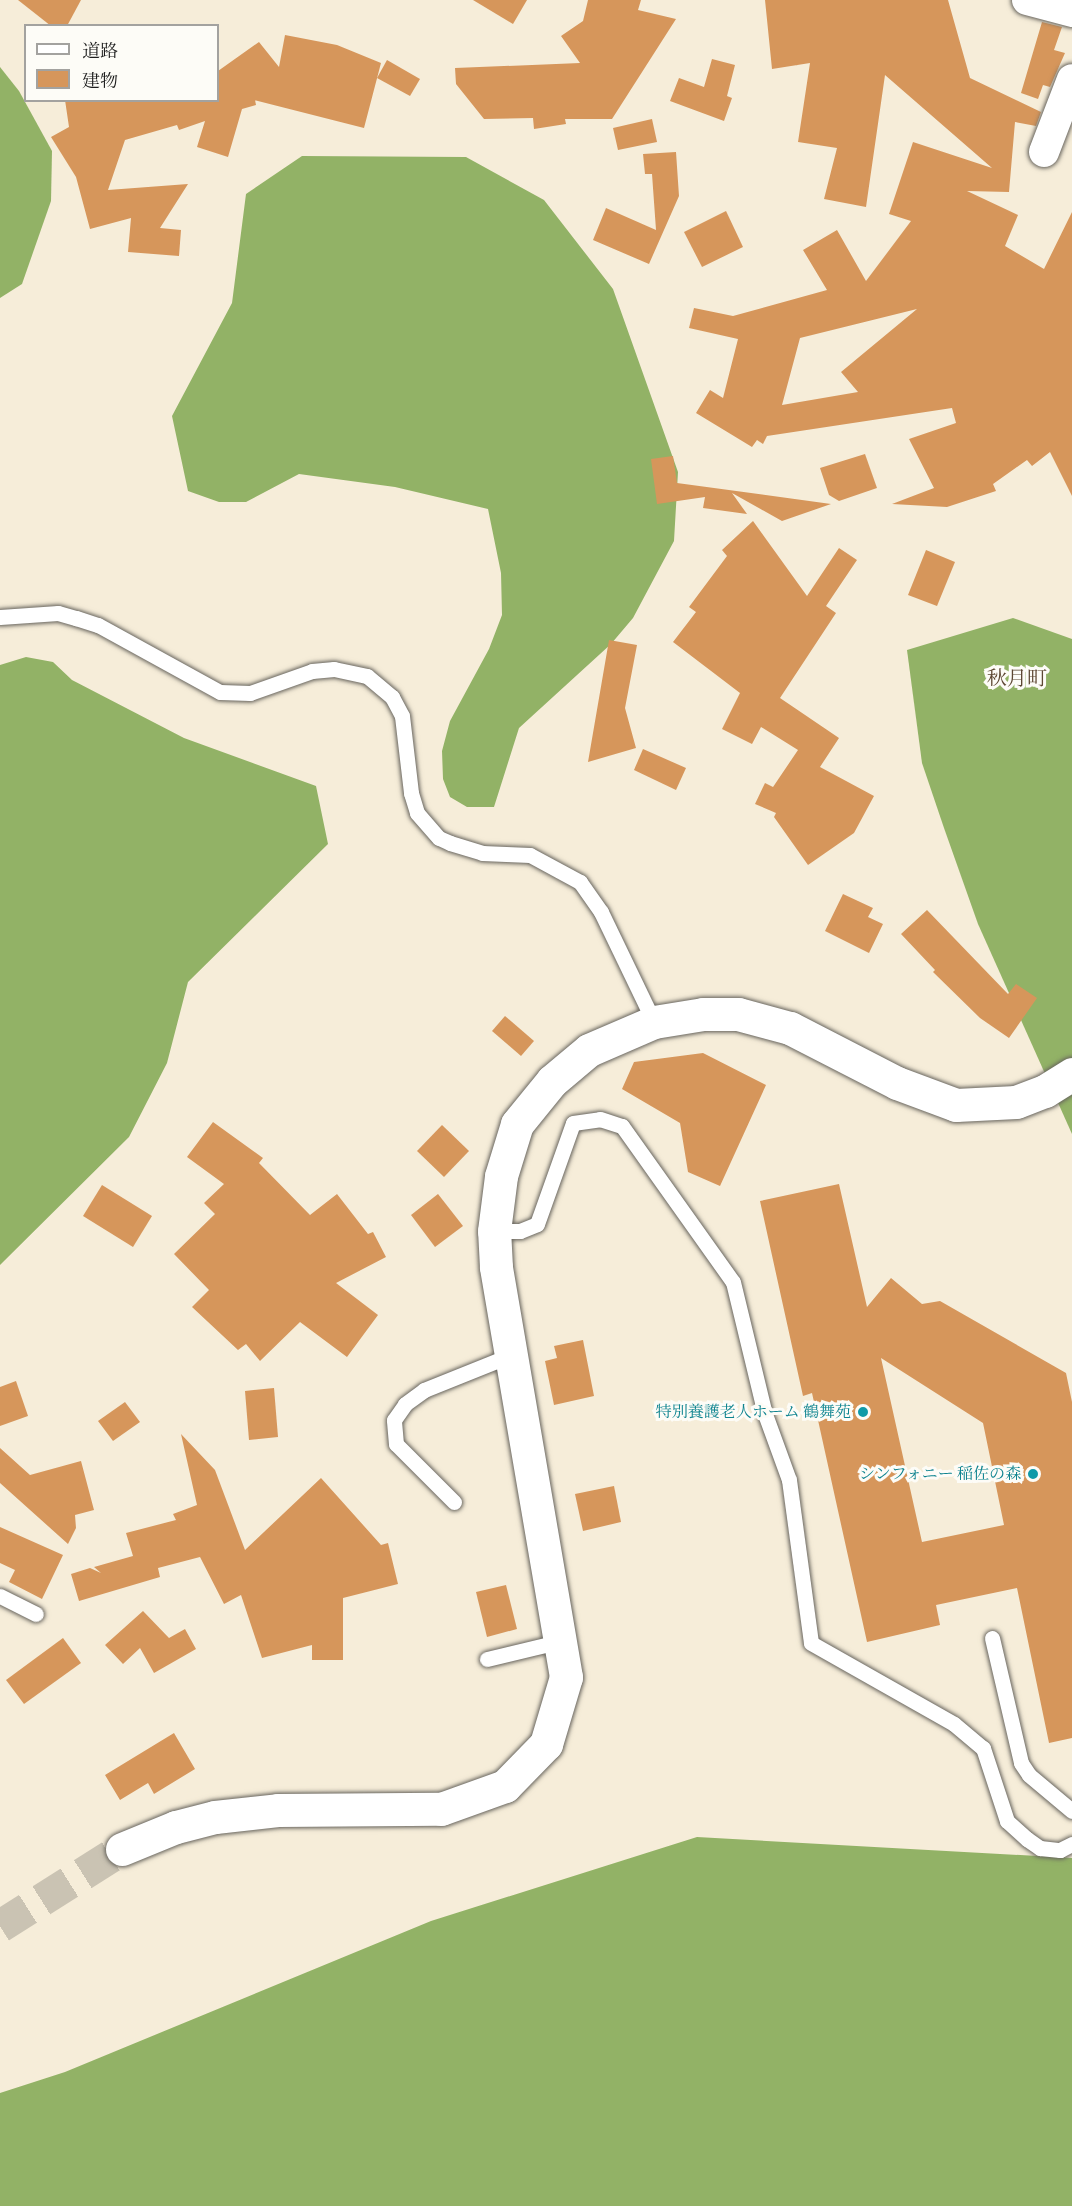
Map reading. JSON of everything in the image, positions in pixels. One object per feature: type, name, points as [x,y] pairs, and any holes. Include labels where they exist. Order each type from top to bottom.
[{"type":"street","points":[[1026,0],[1072,12]]},
{"type":"street","points":[[1044,152],[1072,79]]},
{"type":"street","points":[[122,1849],[176,1827],[215,1817],[278,1810],[441,1809],[504,1786],[546,1744],[566,1677],[562,1641],[511,1355],[494,1231],[506,1156],[517,1124],[552,1081],[589,1050],[654,1022],[704,1014],[738,1014],[790,1028],[897,1083],[956,1105],[1016,1102],[1046,1091],[1072,1074]]},
{"type":"lane","points":[[0,617],[58,613],[76,618],[98,626],[220,692],[250,693],[312,671],[334,669],[367,676],[392,697],[402,716],[411,793],[417,813],[439,838],[450,843],[482,853],[530,855],[580,882],[601,912],[654,1022]]},
{"type":"lane","points":[[494,1231],[520,1232],[537,1224],[573,1123],[600,1119],[622,1126],[733,1282],[765,1414],[789,1480],[811,1643],[954,1724],[983,1748],[1007,1821],[1027,1839],[1040,1848],[1060,1850],[1072,1844]]},
{"type":"lane","points":[[454,1502],[396,1444],[394,1420],[405,1404],[424,1390],[511,1355]]},
{"type":"lane","points":[[0,1596],[36,1614]]},
{"type":"lane","points":[[992,1638],[1021,1763],[1029,1776],[1072,1811]]},
{"type":"lane","points":[[487,1659],[562,1641]]},
{"type":"green space","points":[[0,67],[19,91],[52,151],[51,201],[22,284],[0,298]]},
{"type":"green space","points":[[302,156],[466,157],[544,200],[613,289],[678,472],[674,541],[633,618],[611,644],[519,728],[494,807],[467,807],[450,797],[443,779],[442,751],[450,721],[489,649],[502,615],[501,573],[488,509],[395,487],[299,474],[246,502],[219,502],[188,491],[172,416],[232,303],[246,194]]},
{"type":"green space","points":[[1013,618],[1072,639],[1072,1134],[978,924],[944,828],[922,763],[907,650]]},
{"type":"green space","points":[[26,657],[53,662],[72,680],[184,738],[316,786],[328,844],[188,982],[167,1063],[129,1137],[0,1265],[0,665]]},
{"type":"green space","points":[[697,1837],[1072,1858],[1072,2206],[0,2206],[0,2093],[65,2072],[431,1921]]},
{"type":"building","points":[[18,0],[81,0],[68,24],[48,24]]},
{"type":"building","points":[[473,0],[527,0],[513,24]]},
{"type":"building","points":[[588,0],[641,0],[638,10],[676,19],[612,119],[565,119],[566,124],[534,129],[533,118],[484,119],[456,84],[455,68],[580,63],[561,36],[583,21]]},
{"type":"building","points":[[765,0],[948,0],[970,78],[1041,112],[1036,126],[1015,122],[1009,192],[967,191],[1018,215],[1005,246],[1044,269],[1072,212],[1072,496],[1050,452],[1032,466],[1027,460],[993,484],[996,491],[947,507],[892,504],[934,488],[909,439],[956,423],[952,408],[767,436],[763,444],[757,440],[752,447],[696,413],[710,390],[723,398],[738,339],[689,328],[694,308],[733,316],[827,290],[803,250],[837,230],[866,281],[911,221],[889,214],[913,142],[992,168],[885,75],[866,207],[824,199],[837,148],[798,142],[810,63],[772,69]],"holes":[[[917,309],[841,372],[858,392],[782,405],[800,338]]]},
{"type":"building","points":[[1042,22],[1062,27],[1054,50],[1065,53],[1050,87],[1043,85],[1038,99],[1021,93]]},
{"type":"building","points":[[285,35],[337,45],[381,63],[364,128],[255,100],[256,105],[242,109],[228,157],[197,147],[205,121],[179,130],[177,125],[125,140],[108,190],[188,184],[160,228],[181,230],[179,256],[128,252],[131,218],[90,229],[76,177],[51,137],[69,127],[65,102],[219,102],[219,70],[259,42],[279,67]]},
{"type":"building","points":[[712,59],[735,65],[727,96],[732,98],[724,121],[670,101],[679,78],[704,87]]},
{"type":"building","points":[[387,60],[420,79],[410,96],[377,78]]},
{"type":"building","points":[[652,119],[657,142],[618,150],[613,128]]},
{"type":"building","points":[[676,152],[679,196],[649,264],[593,240],[606,208],[656,230],[652,174],[645,174],[643,154]]},
{"type":"building","points":[[726,211],[743,247],[702,267],[684,232]]},
{"type":"building","points":[[865,454],[877,488],[839,501],[829,495],[820,468]]},
{"type":"building","points":[[673,456],[677,483],[831,504],[782,521],[732,493],[747,514],[703,508],[705,497],[657,504],[651,459]]},
{"type":"building","points":[[753,521],[807,596],[839,548],[857,560],[826,606],[836,613],[780,698],[839,738],[820,767],[874,796],[854,833],[808,865],[774,817],[776,813],[755,804],[765,783],[773,787],[798,750],[761,727],[752,744],[722,729],[740,693],[673,642],[696,612],[689,607],[727,556],[722,550]]},
{"type":"building","points":[[926,550],[955,562],[937,606],[908,595]]},
{"type":"building","points":[[609,640],[637,645],[625,708],[636,748],[588,762]]},
{"type":"building","points":[[643,749],[686,768],[676,790],[634,770]]},
{"type":"building","points":[[843,894],[873,908],[868,917],[883,924],[869,953],[825,931]]},
{"type":"building","points":[[927,910],[1008,994],[1016,984],[1037,998],[1009,1038],[980,1018],[933,972],[935,970],[901,934]]},
{"type":"building","points":[[505,1016],[534,1041],[521,1056],[492,1031]]},
{"type":"building","points":[[703,1053],[766,1085],[720,1186],[688,1172],[680,1123],[622,1089],[634,1062]]},
{"type":"building","points":[[213,1122],[263,1158],[259,1163],[310,1215],[337,1194],[368,1234],[373,1232],[386,1257],[336,1283],[378,1315],[347,1357],[300,1322],[260,1361],[246,1344],[238,1350],[192,1307],[209,1290],[174,1254],[215,1214],[204,1203],[224,1184],[187,1157]]},
{"type":"building","points":[[442,1125],[469,1151],[444,1177],[417,1151]]},
{"type":"building","points":[[839,1184],[867,1307],[891,1278],[922,1304],[940,1301],[1066,1373],[1072,1402],[1072,1738],[1049,1743],[1017,1588],[936,1605],[940,1625],[867,1642],[812,1393],[803,1396],[760,1201]],"holes":[[[881,1358],[983,1423],[1004,1525],[922,1542]]]},
{"type":"building","points":[[102,1185],[152,1216],[133,1247],[83,1216]]},
{"type":"building","points":[[438,1194],[463,1226],[435,1247],[411,1215]]},
{"type":"building","points":[[583,1340],[594,1396],[554,1405],[545,1361],[557,1358],[554,1346]]},
{"type":"building","points":[[16,1381],[28,1416],[0,1426],[0,1387]]},
{"type":"building","points":[[274,1388],[278,1437],[249,1440],[245,1391]]},
{"type":"building","points":[[125,1402],[140,1422],[113,1441],[98,1421]]},
{"type":"building","points":[[181,1434],[215,1470],[245,1550],[321,1478],[381,1545],[388,1543],[398,1584],[343,1598],[343,1660],[312,1660],[312,1645],[262,1658],[241,1595],[224,1604],[200,1557],[158,1568],[160,1577],[79,1601],[71,1574],[90,1568],[101,1573],[94,1567],[133,1556],[126,1533],[176,1520],[173,1514],[197,1505]]},
{"type":"building","points":[[0,1448],[30,1475],[81,1461],[94,1510],[75,1515],[76,1528],[68,1544],[0,1483]]},
{"type":"building","points":[[614,1486],[621,1522],[583,1531],[575,1494]]},
{"type":"building","points":[[0,1527],[63,1555],[42,1599],[9,1582],[15,1570],[0,1563]]},
{"type":"building","points":[[506,1585],[517,1629],[487,1637],[476,1592]]},
{"type":"building","points":[[143,1611],[169,1638],[185,1629],[196,1649],[154,1673],[140,1648],[123,1664],[105,1645]]},
{"type":"building","points":[[63,1638],[81,1663],[24,1704],[6,1680]]},
{"type":"building","points":[[174,1733],[195,1769],[154,1794],[148,1783],[120,1800],[105,1775]]},
{"type":"tunnel","points":[[0,1926],[122,1849]]},
{"type":"place","name":"特別養護老人ホーム 鶴舞苑","points":[[863,1412]]},
{"type":"place","name":"シンフォニー 稲佐の森","points":[[1033,1474]]},
{"type":"district","name":"秋月町","points":[[1017,678]]}]
